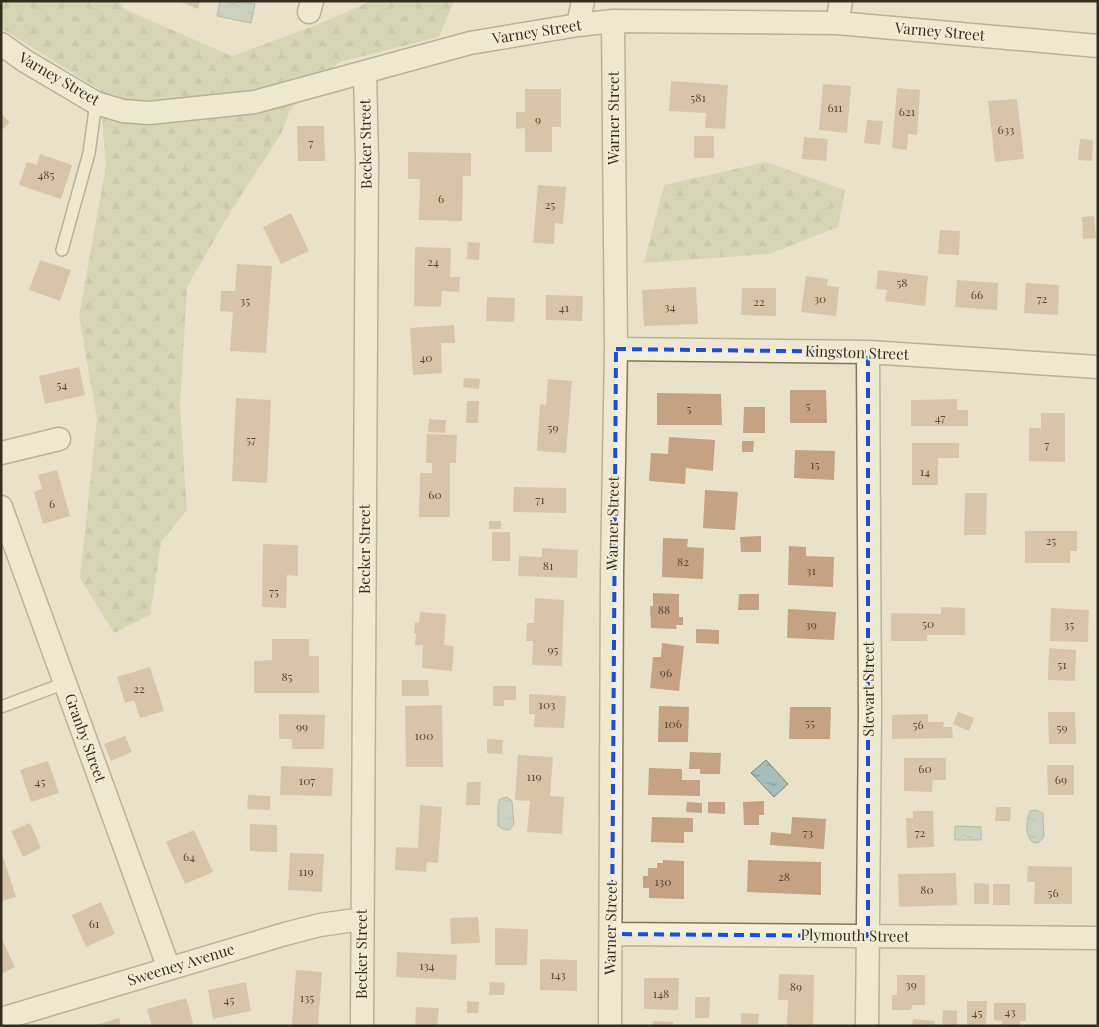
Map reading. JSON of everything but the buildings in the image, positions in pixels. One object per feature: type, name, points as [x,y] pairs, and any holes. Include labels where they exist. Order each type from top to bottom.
[{"type":"street","points":[[578,25],[583,1]]},
{"type":"street","name":"Varney Street","points":[[1,44],[96,103],[123,111],[149,113],[255,102],[470,43],[613,21],[839,12],[1098,46]]},
{"type":"street","name":"Warner Street","points":[[610,1026],[612,934],[612,572],[616,349],[613,21]]},
{"type":"street","name":"Becker Street","points":[[362,1026],[367,170],[364,73]]},
{"type":"street","name":"Kingston Street","points":[[616,349],[868,352],[1098,367]]},
{"type":"street","name":"Stewart Street","points":[[867,1026],[870,713],[868,352]]},
{"type":"street","points":[[1,452],[59,439]]},
{"type":"street","name":"Granby Street","points":[[1,507],[169,969]]},
{"type":"street","name":"Sweeney Avenue","points":[[1,1019],[320,925],[362,919]]},
{"type":"street","name":"Plymouth Street","points":[[612,934],[1098,938]]},
{"type":"lane","points":[[62,250],[89,153],[96,103]]},
{"type":"lane","points":[[1,707],[65,683]]},
{"type":"highlighted area","points":[[616,349],[868,352],[868,936],[612,934]]},
{"type":"green space","points":[[1,1],[119,1],[124,9],[232,56],[311,27],[372,1],[454,1],[439,37],[339,62],[290,110],[281,134],[231,211],[187,287],[180,407],[187,510],[161,542],[150,615],[114,633],[80,578],[97,419],[79,316],[106,166],[100,90],[1,28]]},
{"type":"green space","points":[[766,162],[845,190],[838,227],[769,254],[644,263],[664,185]]},
{"type":"water","points":[[220,1],[255,4],[251,23],[217,16]]},
{"type":"water","points":[[766,760],[788,784],[774,797],[751,773]]},
{"type":"water","points":[[507,797],[512,801],[514,824],[509,830],[498,826],[498,805],[500,799]]},
{"type":"water","points":[[1036,810],[1043,813],[1044,837],[1038,843],[1032,842],[1028,835],[1027,827],[1030,811]]},
{"type":"water","points":[[955,826],[981,827],[981,840],[955,840]]}]
